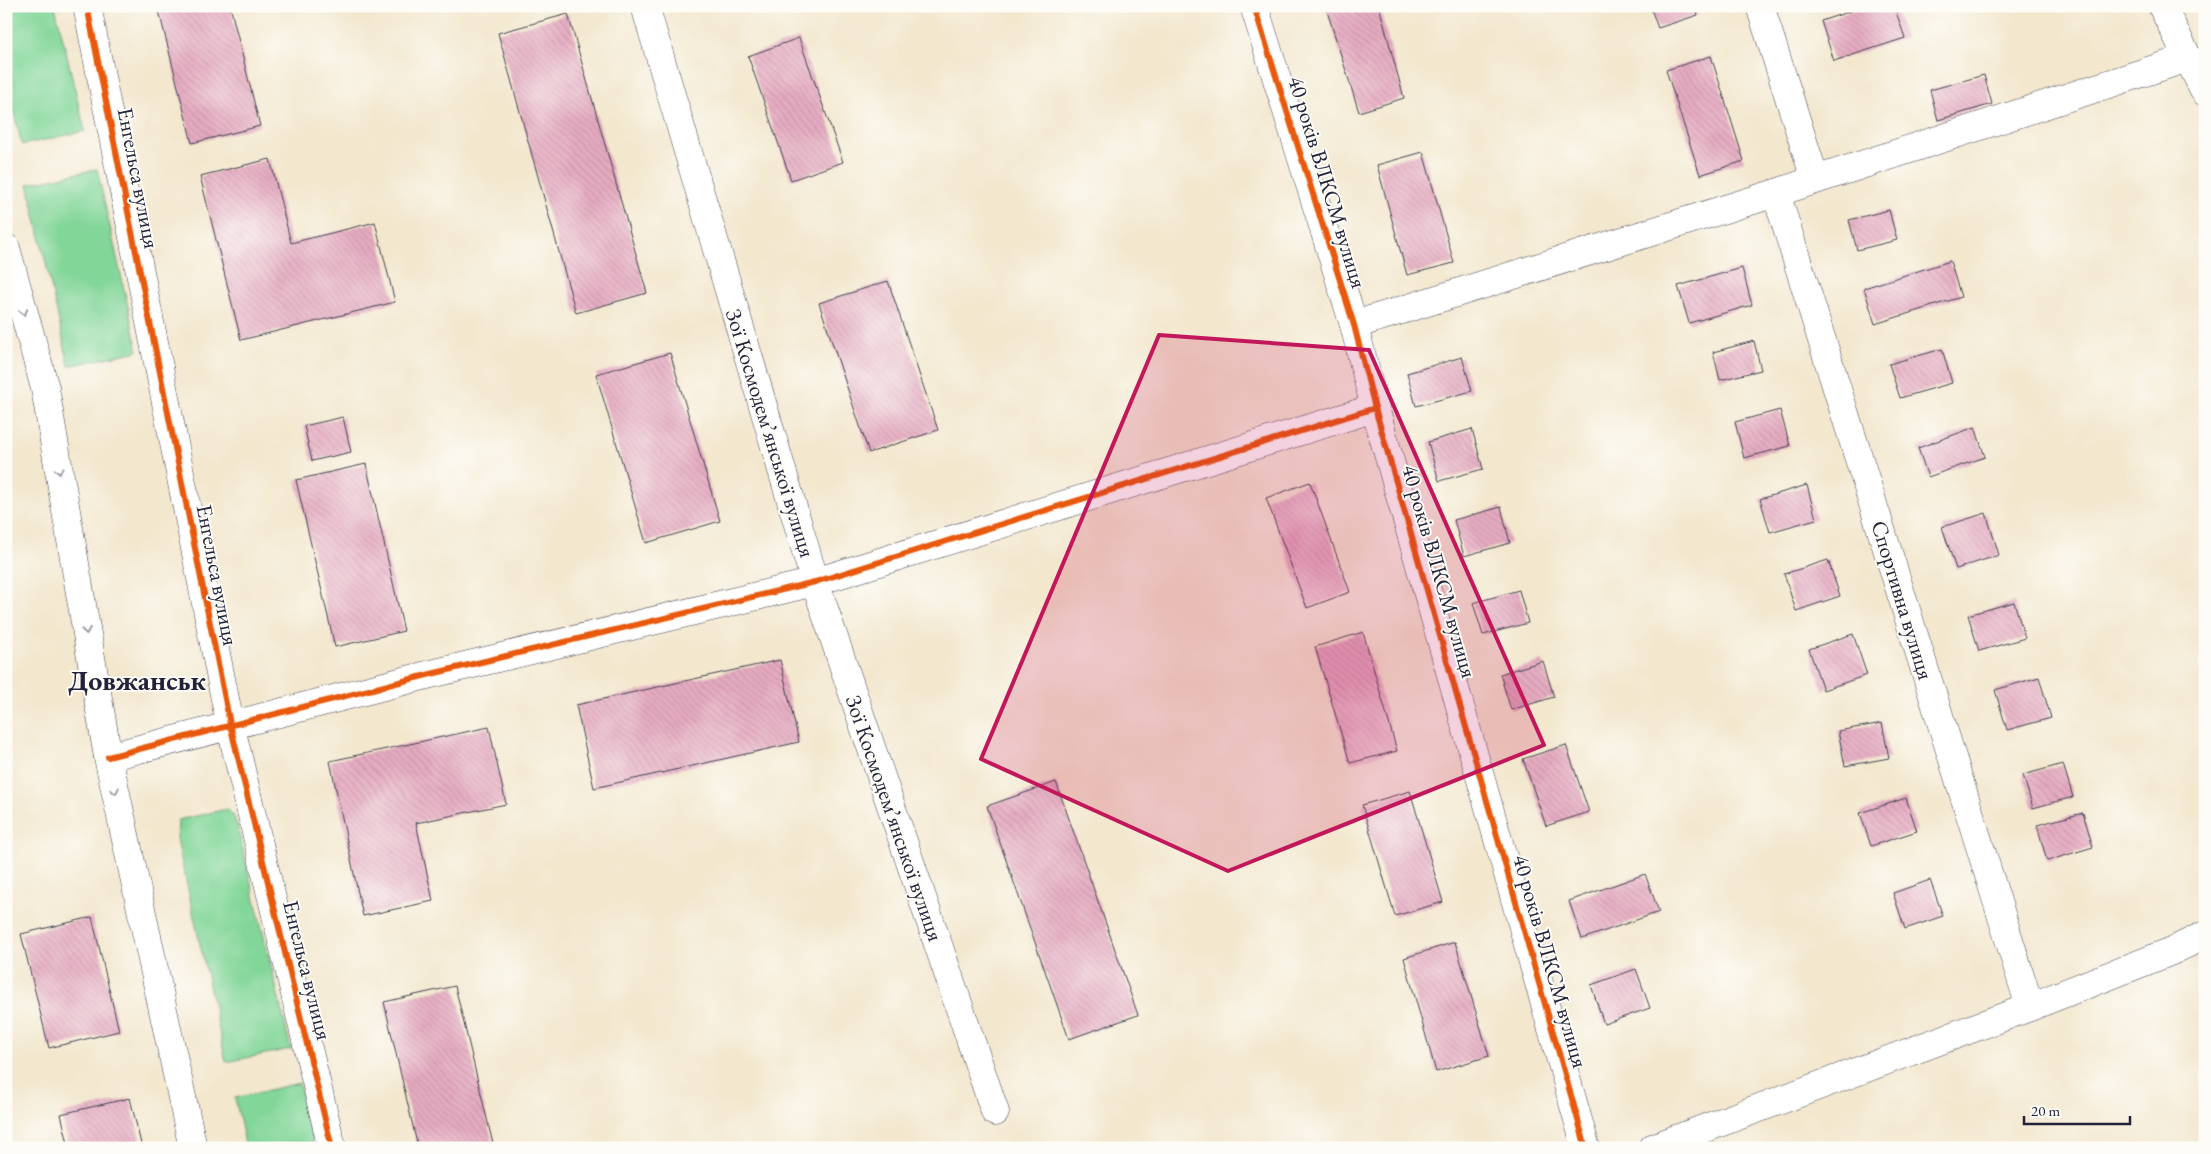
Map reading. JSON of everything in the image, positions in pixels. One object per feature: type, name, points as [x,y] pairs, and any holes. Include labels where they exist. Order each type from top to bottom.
[{"type":"street","name":"Енгельса вулиця","points":[[87,6],[230,724],[332,1148]]},
{"type":"street","name":"Зої Космодем’янської вулиця","points":[[644,6],[816,582],[995,1112]]},
{"type":"street","name":"40 років ВЛКСМ вулиця","points":[[1254,6],[1354,325],[1375,408],[1586,1148]]},
{"type":"street","points":[[1760,6],[1815,178]]},
{"type":"street","points":[[1354,325],[1776,193],[1815,178],[2198,72],[2162,6]]},
{"type":"street","name":"Спортивна вулиця","points":[[1776,193],[2030,1007]]},
{"type":"street","points":[[6,248],[45,388],[108,757],[193,1148]]},
{"type":"street","points":[[108,757],[230,724],[816,582],[1375,408]]},
{"type":"street","points":[[1652,1148],[2030,1007],[2172,952],[2205,935]]},
{"type":"highlighted area","points":[[1159,335],[1369,350],[1544,745],[1228,871],[981,759]]},
{"type":"green space","points":[[6,6],[55,6],[85,131],[22,145],[6,81]]},
{"type":"green space","points":[[97,169],[138,351],[69,366],[28,184]]},
{"type":"green space","points":[[227,809],[233,815],[237,825],[291,1049],[226,1062],[177,840],[178,820]]},
{"type":"green space","points":[[299,1083],[314,1148],[246,1148],[235,1098]]},
{"type":"building","points":[[180,6],[230,6],[260,126],[192,143],[159,11]]},
{"type":"building","points":[[1341,6],[1379,6],[1404,98],[1359,112],[1327,11]]},
{"type":"building","points":[[1650,6],[1695,6],[1698,15],[1658,28]]},
{"type":"building","points":[[1866,6],[1894,6],[1905,38],[1834,61],[1821,21]]},
{"type":"building","points":[[568,14],[647,293],[576,313],[498,33]]},
{"type":"building","points":[[799,38],[843,162],[791,180],[748,56]]},
{"type":"building","points":[[1711,56],[1744,161],[1700,175],[1666,70]]},
{"type":"building","points":[[1984,75],[1992,104],[1938,120],[1930,90]]},
{"type":"building","points":[[1423,152],[1454,263],[1407,275],[1377,165]]},
{"type":"building","points":[[270,159],[291,243],[375,222],[395,302],[241,340],[200,176]]},
{"type":"building","points":[[1889,210],[1897,240],[1857,250],[1849,220]]},
{"type":"building","points":[[1950,261],[1961,297],[1875,324],[1864,288]]},
{"type":"building","points":[[1742,268],[1752,305],[1689,323],[1678,286]]},
{"type":"building","points":[[888,281],[938,430],[869,453],[819,303]]},
{"type":"building","points":[[1754,341],[1761,370],[1720,380],[1713,352]]},
{"type":"building","points":[[1942,349],[1952,383],[1900,398],[1889,364]]},
{"type":"building","points":[[670,353],[720,521],[646,543],[596,374]]},
{"type":"building","points":[[1462,357],[1472,391],[1416,406],[1407,373]]},
{"type":"building","points":[[1780,410],[1790,446],[1744,458],[1735,422]]},
{"type":"building","points":[[343,417],[351,452],[312,461],[304,426]]},
{"type":"building","points":[[1975,427],[1985,457],[1928,477],[1918,448]]},
{"type":"building","points":[[1472,429],[1483,469],[1439,481],[1428,442]]},
{"type":"building","points":[[366,464],[404,631],[335,647],[296,480]]},
{"type":"building","points":[[1310,482],[1350,592],[1307,608],[1266,498]]},
{"type":"building","points":[[1807,485],[1816,519],[1770,532],[1760,499]]},
{"type":"building","points":[[1501,507],[1510,543],[1464,556],[1454,520]]},
{"type":"building","points":[[1986,513],[1999,555],[1956,569],[1942,527]]},
{"type":"building","points":[[1828,560],[1840,596],[1796,611],[1784,574]]},
{"type":"building","points":[[1519,590],[1528,623],[1483,635],[1473,603]]},
{"type":"building","points":[[2014,602],[2025,638],[1979,651],[1968,615]]},
{"type":"building","points":[[1363,632],[1397,751],[1350,763],[1315,647]]},
{"type":"building","points":[[1853,634],[1867,675],[1823,690],[1809,649]]},
{"type":"building","points":[[780,660],[799,742],[594,788],[576,705]]},
{"type":"building","points":[[1543,661],[1554,697],[1511,710],[1500,674]]},
{"type":"building","points":[[2039,677],[2051,718],[2007,730],[1995,690]]},
{"type":"building","points":[[1882,723],[1889,758],[1845,766],[1838,731]]},
{"type":"building","points":[[489,727],[506,804],[416,823],[433,901],[363,916],[330,761]]},
{"type":"building","points":[[1566,745],[1589,812],[1546,826],[1523,759]]},
{"type":"building","points":[[2063,764],[2073,797],[2033,808],[2023,775]]},
{"type":"building","points":[[6,768],[11,786],[6,787]]},
{"type":"building","points":[[1056,782],[1138,1015],[1069,1039],[987,806]]},
{"type":"building","points":[[1410,791],[1443,902],[1395,916],[1362,805]]},
{"type":"building","points":[[1906,798],[1917,831],[1871,846],[1860,813]]},
{"type":"building","points":[[2083,813],[2093,847],[2047,861],[2037,825]]},
{"type":"building","points":[[1645,874],[1659,912],[1582,939],[1569,901]]},
{"type":"building","points":[[1930,880],[1943,916],[1905,929],[1893,893]]},
{"type":"building","points":[[92,917],[119,1031],[49,1048],[21,934]]},
{"type":"building","points":[[1455,942],[1489,1056],[1436,1072],[1404,958]]},
{"type":"building","points":[[1636,969],[1650,1008],[1604,1024],[1591,985]]},
{"type":"building","points":[[455,986],[494,1148],[418,1148],[384,1002]]},
{"type":"building","points":[[130,1098],[142,1148],[69,1148],[61,1114]]},
{"type":"cycle path","points":[[87,6],[230,724],[332,1148]]},
{"type":"cycle path","points":[[1254,6],[1354,325],[1375,408],[1586,1148]]},
{"type":"cycle path","points":[[108,757],[427,675],[815,582],[1375,408]]},
{"type":"district","name":"Довжанськ","points":[[137,680]]}]
